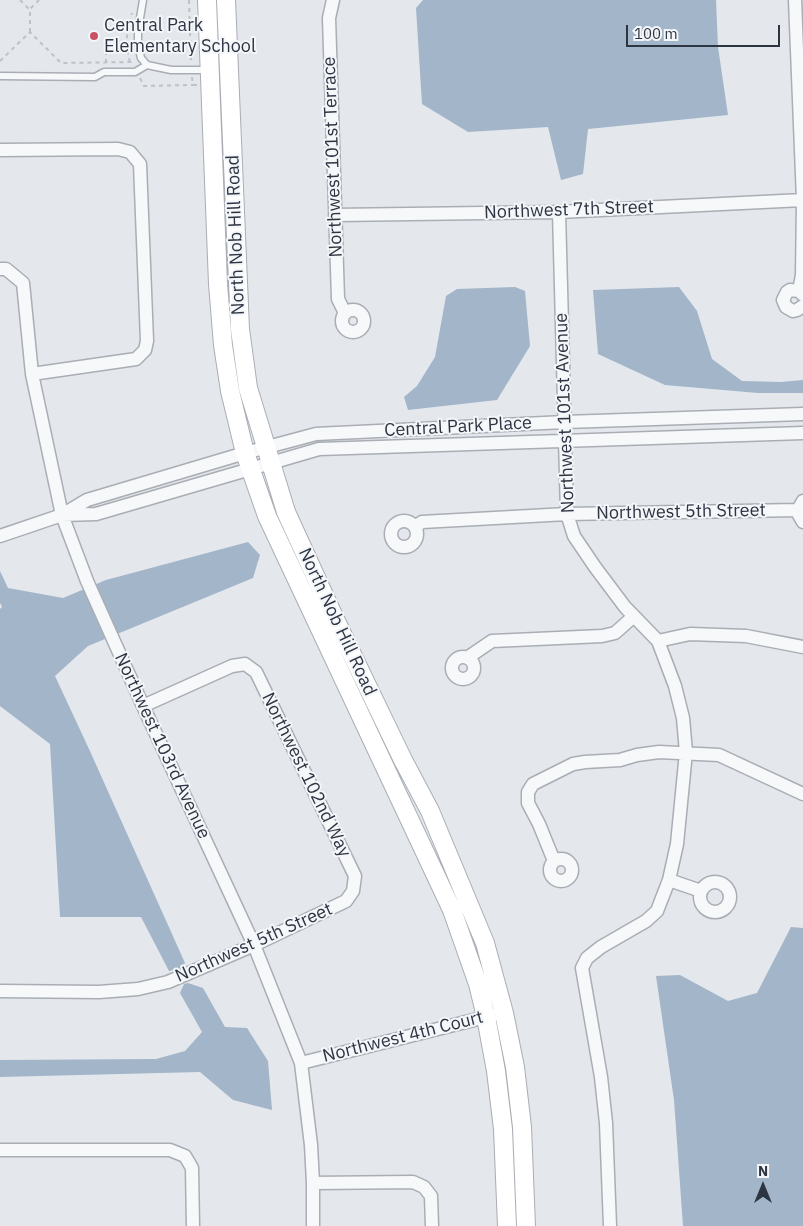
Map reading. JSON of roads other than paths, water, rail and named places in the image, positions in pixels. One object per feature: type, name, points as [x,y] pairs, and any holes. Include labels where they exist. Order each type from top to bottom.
[{"type":"main road","name":"North Nob Hill Road","points":[[207,0],[240,330],[248,388],[286,512],[334,617],[403,760],[430,811],[485,943],[504,1012],[515,1067],[522,1127],[526,1226]]},
{"type":"main road","name":"North Nob Hill Road","points":[[226,0],[214,70],[218,284],[223,345],[230,391],[247,461],[267,516],[452,910],[478,984],[496,1071],[503,1129],[507,1226]]},
{"type":"street","name":"Northwest 101st Terrace","points":[[333,0],[329,18],[338,298],[345,313]]},
{"type":"street","points":[[795,0],[803,200],[802,275],[801,293],[794,290],[787,292],[783,304],[793,311],[803,306]]},
{"type":"street","points":[[0,150],[118,149],[130,152],[140,164],[147,341],[145,350],[136,358],[32,374]]},
{"type":"street","name":"Northwest 7th Street","points":[[335,215],[558,212],[803,200]]},
{"type":"street","name":"Northwest 101st Avenue","points":[[558,212],[568,514],[574,536],[595,567],[634,616],[658,641],[678,694],[683,718],[686,752],[677,844],[668,880],[657,911],[646,921],[601,947],[587,958],[582,968],[601,1077],[606,1123],[610,1226]]},
{"type":"street","name":"Northwest 103rd Avenue","points":[[3,270],[23,284],[32,374],[62,516],[87,581],[142,706],[254,945],[301,1063],[313,1183],[312,1226]]},
{"type":"street","name":"Central Park Place","points":[[267,455],[316,434],[565,422],[803,414]]},
{"type":"street","name":"Central Park Place","points":[[267,455],[319,449],[803,433]]},
{"type":"street","points":[[0,536],[62,516],[87,500],[267,455]]},
{"type":"street","name":"Northwest 5th Street","points":[[416,526],[422,522],[568,514],[801,511]]},
{"type":"street","points":[[467,658],[492,641],[602,636],[615,632],[634,616]]},
{"type":"street","points":[[658,641],[690,634],[746,636],[803,647]]},
{"type":"street","name":"Northwest 102nd Way","points":[[142,706],[232,666],[245,664],[256,672],[355,876],[353,892]]},
{"type":"street","points":[[554,861],[528,803],[528,792],[533,784],[573,764],[620,760],[637,755],[660,752],[720,755],[803,794]]},
{"type":"street","points":[[668,880],[701,891]]},
{"type":"street","name":"Northwest 5th Street","points":[[0,991],[99,992],[138,989],[168,982],[254,945],[346,900],[353,892]]},
{"type":"street","name":"Northwest 4th Court","points":[[301,1063],[504,1012]]},
{"type":"street","points":[[0,1150],[170,1150],[185,1156],[192,1168],[193,1226]]},
{"type":"street","points":[[313,1183],[413,1182],[424,1186],[431,1196],[432,1226]]},
{"type":"lane","points":[[143,0],[138,30],[138,45],[140,58],[147,65],[171,70],[214,70]]},
{"type":"lane","points":[[0,76],[95,77],[104,72],[135,72],[147,65]]},
{"type":"water","points":[[423,0],[716,0],[718,47],[728,115],[588,129],[583,174],[561,180],[548,127],[468,132],[422,104],[416,8]]},
{"type":"water","points":[[515,287],[525,291],[530,346],[497,400],[408,410],[404,397],[417,386],[435,357],[446,296],[457,289]]},
{"type":"water","points":[[679,287],[697,311],[712,359],[742,381],[781,382],[803,380],[803,393],[758,393],[665,385],[598,354],[593,290]]},
{"type":"water","points":[[248,542],[260,555],[253,578],[88,646],[55,676],[185,963],[182,968],[169,971],[141,917],[60,917],[50,744],[0,706],[0,609],[2,607],[0,603],[0,571],[8,588],[63,598],[106,580]]},
{"type":"water","points":[[791,927],[803,928],[803,1226],[683,1226],[674,1100],[656,976],[680,975],[728,1001],[757,993]]},
{"type":"water","points":[[188,983],[203,988],[225,1027],[247,1028],[268,1061],[272,1110],[233,1100],[200,1072],[0,1077],[0,1060],[156,1059],[185,1051],[202,1032],[180,993],[184,984]]},
{"type":"place","name":"Central Park Elementary School","points":[[94,36]]}]
